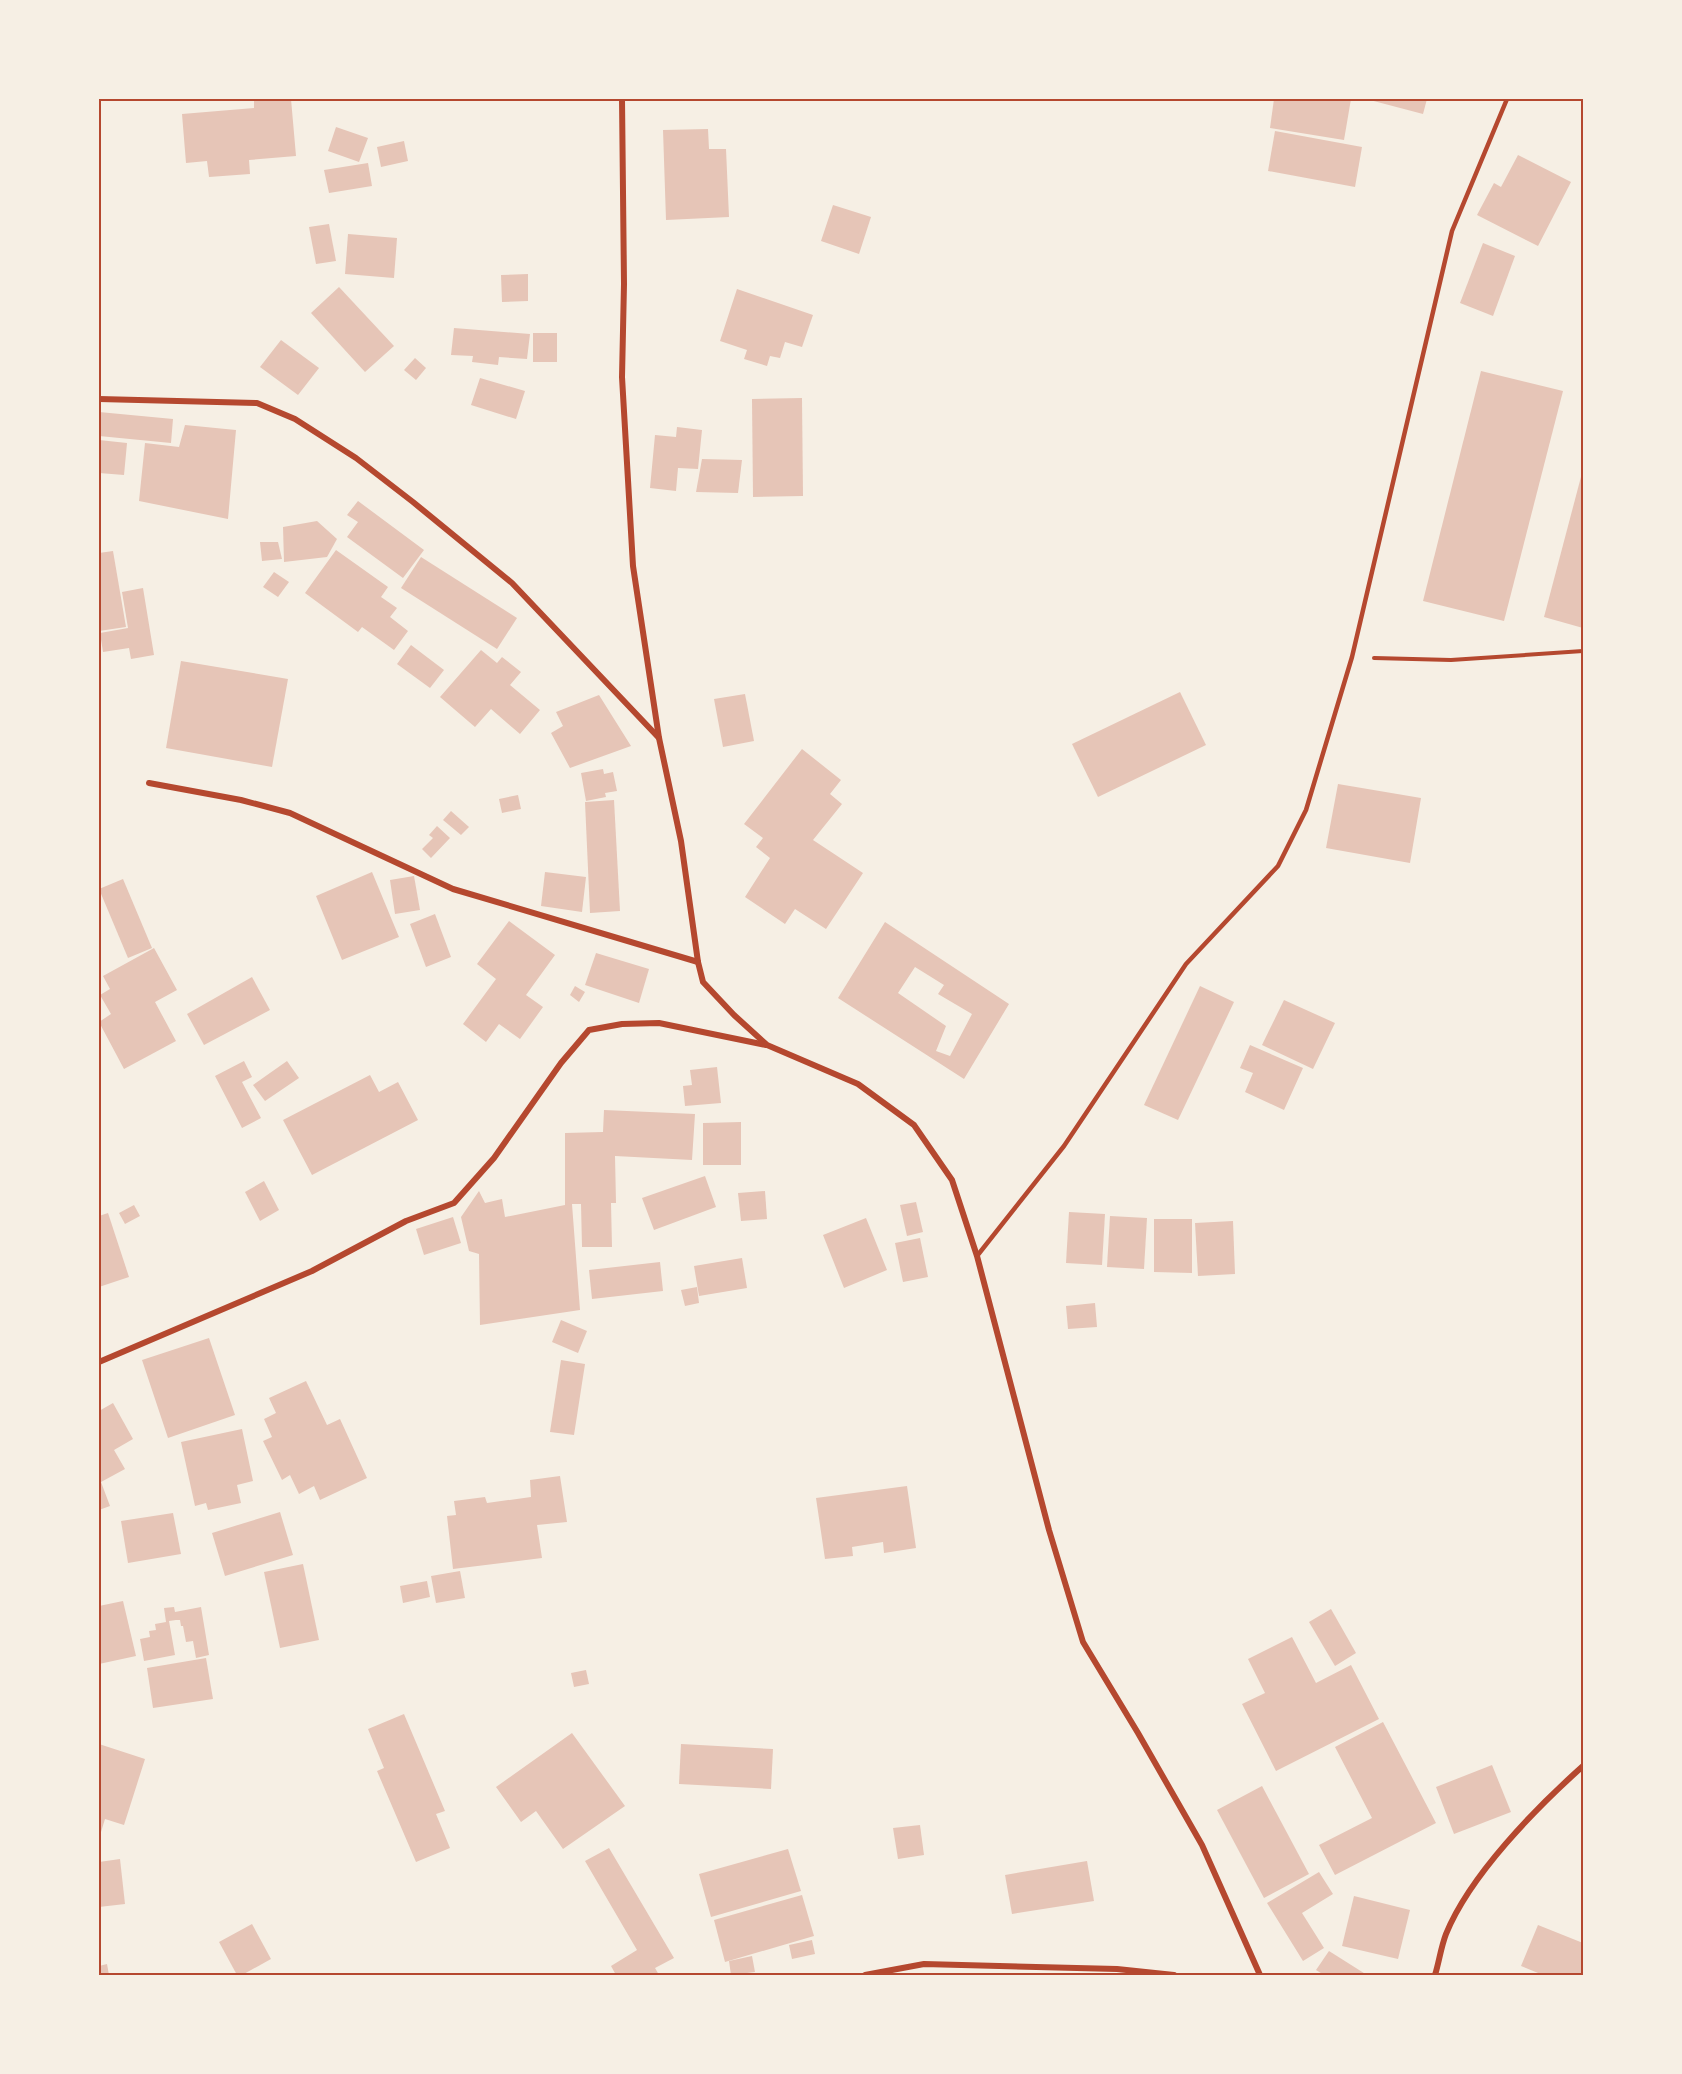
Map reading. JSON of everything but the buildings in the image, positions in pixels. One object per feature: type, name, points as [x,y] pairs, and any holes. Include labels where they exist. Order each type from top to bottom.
[{"type":"street","points":[[622,99],[624,284],[622,377],[633,566],[659,738],[681,841],[698,962],[703,982],[767,1046]]},
{"type":"street","points":[[99,399],[257,403],[295,419],[356,458],[512,583],[659,738]]},
{"type":"street","points":[[149,783],[241,800],[290,813],[453,889],[698,962]]},
{"type":"street","points":[[99,1362],[312,1271],[406,1221],[454,1203],[494,1158],[561,1063],[589,1030],[622,1024],[660,1023],[767,1046],[858,1084],[914,1125],[952,1180],[977,1256],[1049,1530],[1083,1642],[1202,1845],[1260,1975]]},
{"type":"street","points":[[1436,1975],[1446,1935],[1470,1889],[1521,1827],[1583,1766]]},
{"type":"street","points":[[865,1975],[924,1964],[1117,1969],[1174,1975]]},
{"type":"lane","points":[[977,1256],[1064,1146],[1186,964],[1278,866],[1306,810],[1352,657],[1452,231],[1507,99]]},
{"type":"path","points":[[1352,657],[1451,660],[1583,651]]}]
